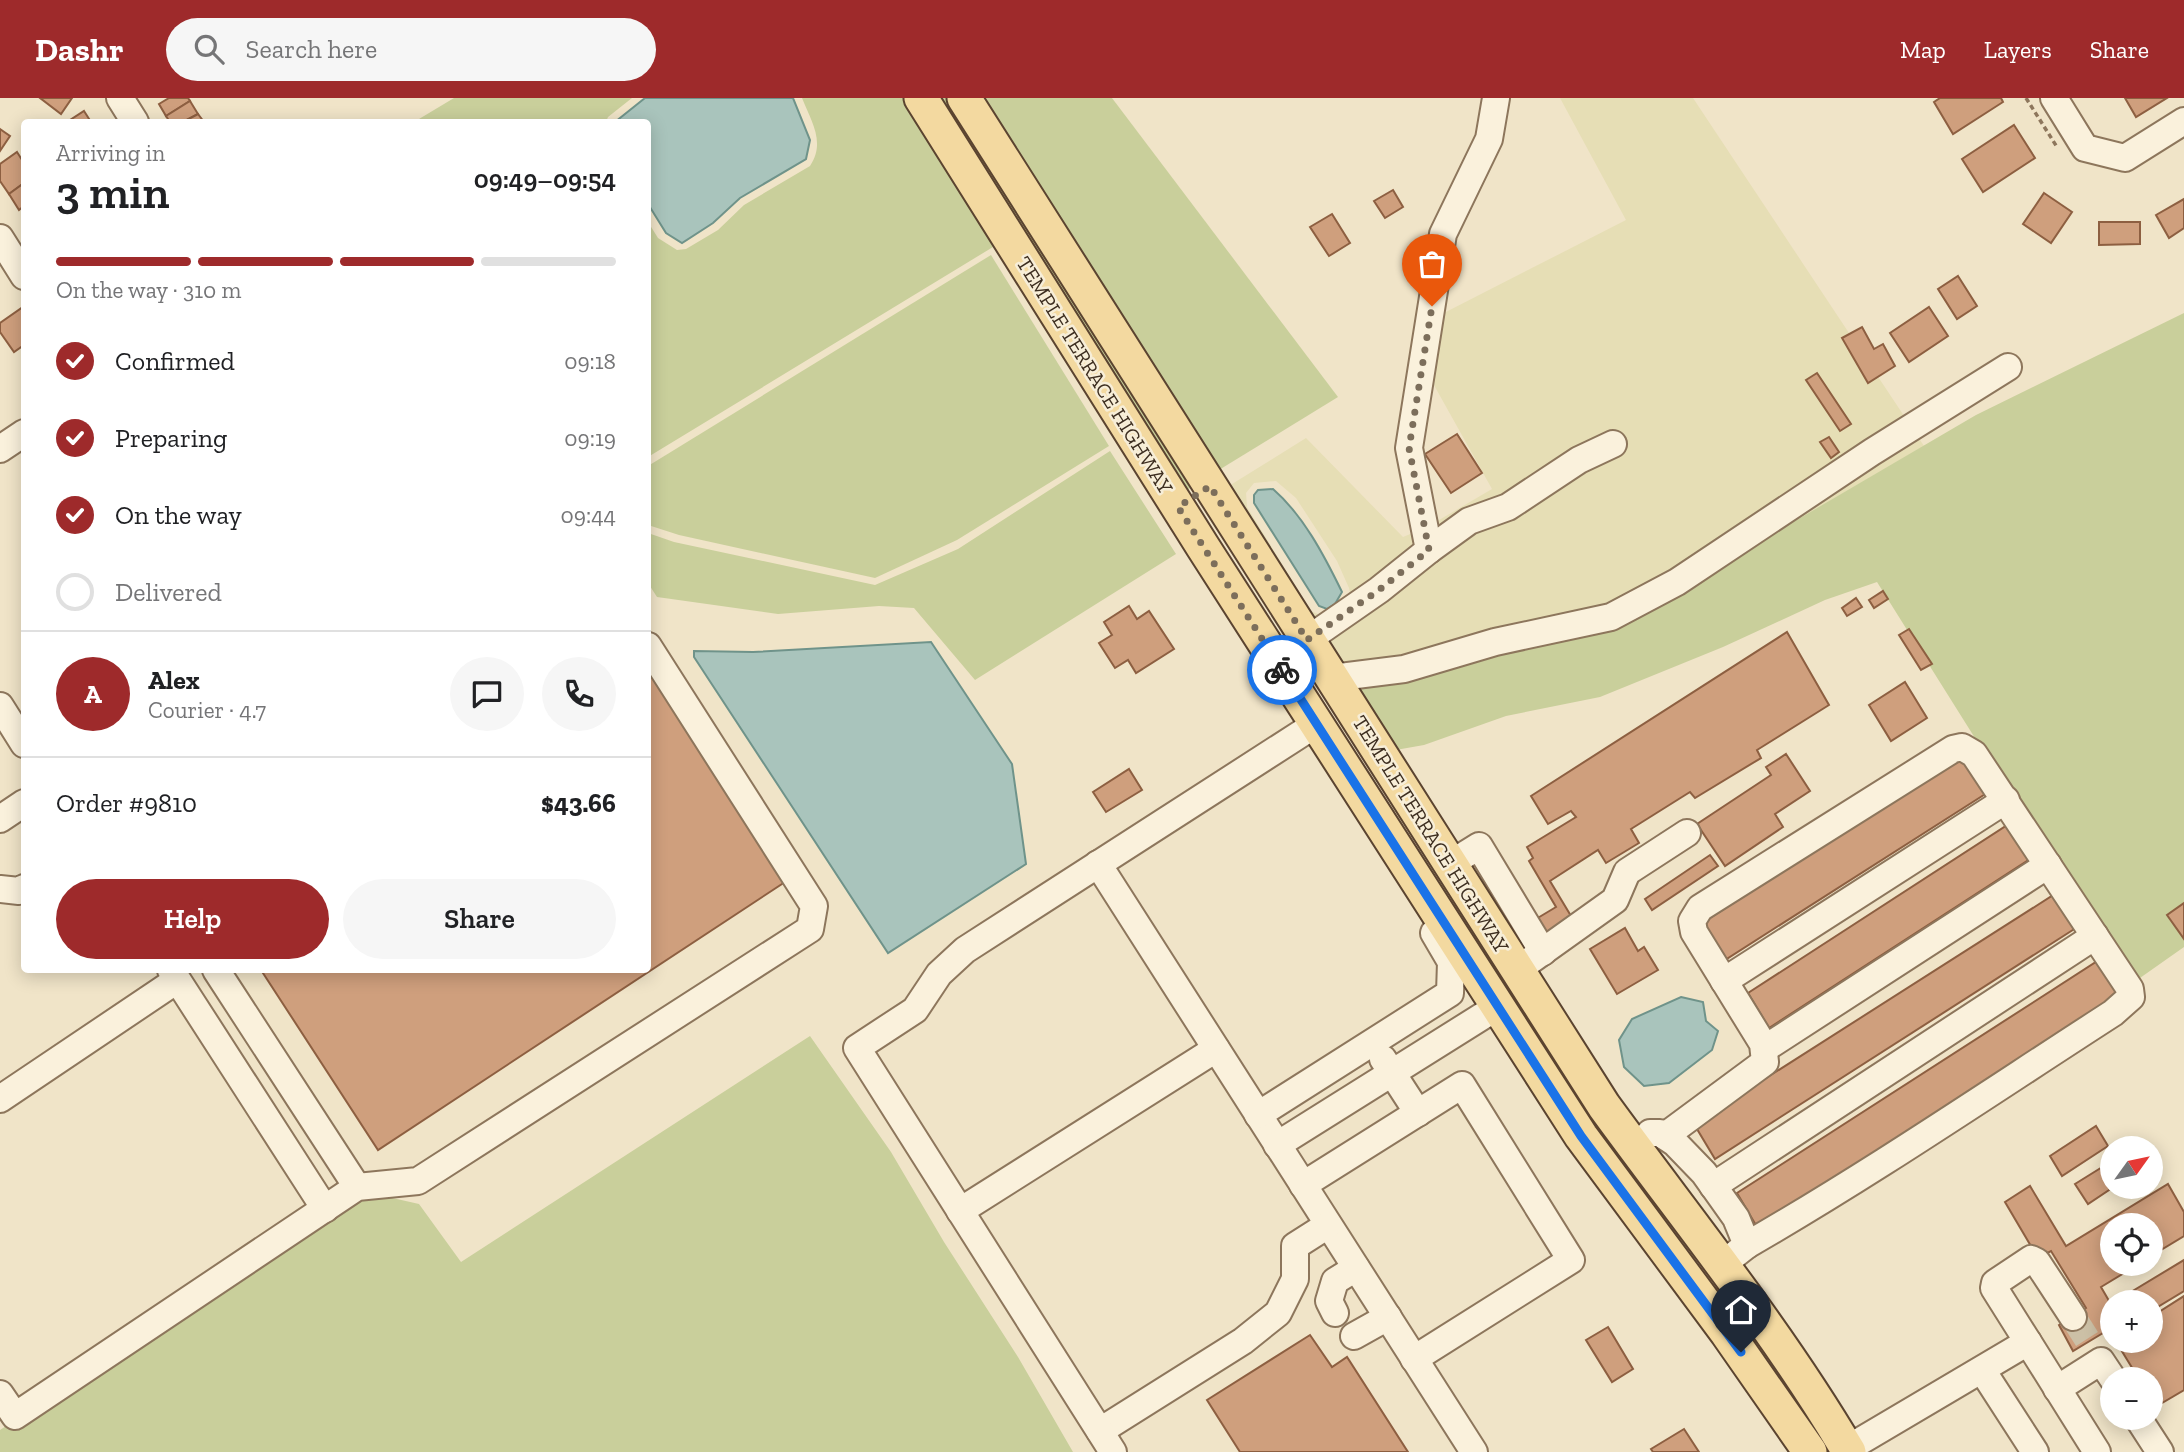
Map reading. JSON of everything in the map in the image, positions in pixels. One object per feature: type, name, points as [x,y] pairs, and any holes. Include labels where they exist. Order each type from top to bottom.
[{"type":"main road","name":"TEMPLE TERRACE HIGHWAY","points":[[921,98],[1178,507],[1581,1136],[1727,1332],[1810,1452]]},
{"type":"main road","name":"TEMPLE TERRACE HIGHWAY","points":[[964,98],[1450,864],[1530,961],[1604,1106],[1629,1141],[1735,1255],[1848,1451]]},
{"type":"main road","points":[[1178,507],[1210,486]]},
{"type":"street","points":[[120,98],[133,119]]},
{"type":"street","points":[[1429,550],[1409,448],[1443,234],[1489,139],[1496,98]]},
{"type":"street","points":[[2054,98],[2085,148],[2125,158],[2184,121]]},
{"type":"street","points":[[0,239],[21,271]]},
{"type":"street","points":[[1332,678],[1404,668],[1495,642],[1611,617],[1677,582],[1872,452],[2008,367]]},
{"type":"street","points":[[0,449],[21,435]]},
{"type":"street","points":[[1307,640],[1379,590],[1469,521],[1507,507],[1579,460],[1614,444]]},
{"type":"street","points":[[0,1394],[15,1416],[357,1188],[418,1181],[810,929],[814,906],[651,651]]},
{"type":"street","points":[[0,706],[15,743]]},
{"type":"street","points":[[1317,724],[965,950],[939,974],[915,1010],[857,1048],[1107,1441],[1278,1313],[1295,1279],[1295,1246],[1328,1225]]},
{"type":"street","points":[[1665,1136],[1765,1062],[1763,1044],[1694,932],[1692,921],[1700,908],[1953,749],[1962,747],[1974,754],[2130,989],[2131,997],[2113,1013],[1735,1255]]},
{"type":"street","points":[[1724,981],[2006,800]]},
{"type":"street","points":[[0,820],[21,805]]},
{"type":"street","points":[[1530,961],[1615,900],[1627,872],[1687,833]]},
{"type":"street","points":[[1098,864],[1474,1452]]},
{"type":"street","points":[[1764,1049],[2055,876]]},
{"type":"street","points":[[0,889],[21,890]]},
{"type":"street","points":[[1258,1115],[1450,993],[1451,962],[1432,930],[1427,897]]},
{"type":"street","points":[[1713,1186],[2095,936]]},
{"type":"street","points":[[218,973],[357,1188]]},
{"type":"street","points":[[0,1099],[174,975],[325,1209]]},
{"type":"street","points":[[1277,1145],[1497,1007]]},
{"type":"street","points":[[1373,1042],[1418,1113]]},
{"type":"street","points":[[960,1211],[1216,1049]]},
{"type":"street","points":[[1303,1185],[1462,1085],[1571,1259],[1414,1359]]},
{"type":"street","points":[[1629,1141],[1647,1133],[1660,1133],[1682,1150],[1736,1218],[1735,1255]]},
{"type":"street","points":[[2073,1317],[2037,1262],[2031,1259],[1995,1283],[1994,1288],[2097,1452]]},
{"type":"street","points":[[1335,1313],[1329,1301],[1335,1281],[1356,1268]]},
{"type":"street","points":[[1354,1336],[1388,1318]]},
{"type":"street","points":[[1848,1451],[2028,1342]]},
{"type":"street","points":[[2057,1389],[2101,1360]]},
{"type":"street","points":[[1982,1370],[2035,1452]]},
{"type":"street","points":[[2146,1430],[2160,1452]]},
{"type":"shaded area","points":[[1560,98],[1693,98],[1924,446],[1730,559],[1663,589],[1352,677],[1321,642],[1385,597],[1434,523],[1492,489],[1430,378],[1433,359],[1437,356],[1434,351],[1440,315],[1626,220]]},
{"type":"shaded area","points":[[1306,438],[1403,537],[1415,532],[1418,547],[1345,603],[1350,593],[1337,561],[1296,498],[1276,481],[1254,483],[1246,493],[1247,507],[1311,611],[1324,617],[1311,626],[1224,489]]},
{"type":"green space","points":[[454,98],[632,98],[607,119],[419,119]]},
{"type":"green space","points":[[802,98],[909,98],[1168,519],[999,251],[993,247],[651,455],[651,227],[658,238],[677,250],[686,249],[718,230],[744,205],[810,166],[817,148],[813,123]]},
{"type":"green space","points":[[940,98],[951,98],[1196,484],[1182,494]]},
{"type":"green space","points":[[976,98],[1112,98],[1338,397],[1214,473]]},
{"type":"green space","points":[[991,255],[1109,446],[957,540],[875,578],[679,535],[651,526],[651,464]]},
{"type":"green space","points":[[2184,313],[2184,947],[2130,985],[1877,582],[1825,600],[1723,647],[1600,697],[1506,716],[1424,745],[1390,751],[1351,677],[1663,589],[1730,559],[1976,415]]},
{"type":"green space","points":[[1110,451],[1176,554],[975,680],[914,608],[879,606],[778,614],[657,597],[651,588],[651,534],[674,542],[875,585],[958,549]]},
{"type":"green space","points":[[810,1036],[891,1152],[944,1242],[1018,1357],[1073,1452],[0,1452],[0,1430],[366,1192],[419,1204],[461,1262]]},
{"type":"water","points":[[645,98],[793,98],[810,140],[806,159],[740,198],[713,223],[682,243],[666,233],[651,209],[651,119],[619,119]]},
{"type":"water","points":[[1273,489],[1303,523],[1342,592],[1335,604],[1327,609],[1319,606],[1254,503],[1254,495],[1258,490]]},
{"type":"water","points":[[931,642],[1012,764],[1026,864],[888,953],[694,657],[694,651],[753,652]]},
{"type":"water","points":[[1681,997],[1703,1002],[1706,1021],[1718,1031],[1712,1050],[1669,1083],[1644,1086],[1624,1067],[1619,1040],[1632,1019]]},
{"type":"building","points":[[40,98],[72,98],[61,114]]},
{"type":"building","points":[[169,98],[188,98],[190,101],[166,116],[159,104]]},
{"type":"building","points":[[1940,98],[2001,98],[2003,102],[1953,134],[1934,102]]},
{"type":"building","points":[[2125,98],[2167,98],[2136,117]]},
{"type":"building","points":[[190,101],[198,114],[189,119],[168,119],[166,116]]},
{"type":"building","points":[[84,111],[89,119],[72,119]]},
{"type":"building","points":[[198,114],[202,119],[189,119]]},
{"type":"building","points":[[2014,125],[2035,158],[1983,192],[1962,159]]},
{"type":"building","points":[[0,129],[10,136],[0,151]]},
{"type":"building","points":[[17,152],[21,158],[21,185],[9,194],[0,181],[0,164]]},
{"type":"building","points":[[21,185],[19,210],[9,194]]},
{"type":"building","points":[[1393,190],[1403,207],[1385,218],[1374,201]]},
{"type":"building","points":[[2044,193],[2072,212],[2051,243],[2023,224]]},
{"type":"building","points":[[2184,199],[2184,228],[2169,238],[2156,215]]},
{"type":"building","points":[[1332,214],[1350,243],[1329,256],[1310,227]]},
{"type":"building","points":[[2099,222],[2140,222],[2140,244],[2099,245]]},
{"type":"building","points":[[1958,276],[1977,306],[1957,319],[1938,289]]},
{"type":"building","points":[[1929,307],[1948,336],[1909,362],[1890,333]]},
{"type":"building","points":[[21,308],[21,347],[14,352],[0,332],[0,323]]},
{"type":"building","points":[[1862,327],[1874,349],[1883,344],[1895,366],[1868,383],[1842,338]]},
{"type":"building","points":[[1817,373],[1851,424],[1840,431],[1806,380]]},
{"type":"building","points":[[1457,434],[1482,473],[1451,493],[1425,454]]},
{"type":"building","points":[[1829,437],[1839,452],[1831,458],[1820,442]]},
{"type":"building","points":[[1883,591],[1888,599],[1874,608],[1869,600]]},
{"type":"building","points":[[1856,598],[1862,607],[1847,616],[1842,608]]},
{"type":"building","points":[[1129,606],[1137,619],[1149,611],[1174,649],[1136,673],[1128,660],[1115,668],[1099,643],[1112,635],[1104,622]]},
{"type":"building","points":[[1909,629],[1932,664],[1921,670],[1899,635]]},
{"type":"building","points":[[1787,632],[1829,705],[1757,750],[1761,758],[1695,798],[1690,792],[1631,829],[1639,843],[1606,863],[1598,850],[1550,881],[1574,921],[1546,938],[1536,919],[1556,907],[1529,861],[1533,858],[1527,847],[1576,817],[1571,811],[1548,824],[1531,796]]},
{"type":"building","points":[[651,674],[785,882],[651,970]]},
{"type":"building","points":[[1905,682],[1927,718],[1891,741],[1869,705]]},
{"type":"building","points":[[1786,754],[1810,791],[1775,814],[1783,827],[1725,866],[1697,824],[1771,775],[1766,767]]},
{"type":"building","points":[[1967,754],[1990,791],[1725,960],[1702,923]]},
{"type":"building","points":[[1129,769],[1142,790],[1106,812],[1093,792]]},
{"type":"building","points":[[2012,822],[2033,857],[1769,1028],[1748,993]]},
{"type":"building","points":[[1710,855],[1718,866],[1652,910],[1645,899]]},
{"type":"building","points":[[2058,892],[2079,926],[1715,1159],[1694,1124]]},
{"type":"building","points":[[2184,903],[2184,939],[2167,915]]},
{"type":"building","points":[[1625,928],[1638,951],[1644,947],[1658,970],[1617,994],[1590,949]]},
{"type":"building","points":[[2099,960],[2120,996],[1757,1227],[1737,1193]]},
{"type":"building","points":[[263,973],[647,973],[378,1150]]},
{"type":"building","points":[[2096,1126],[2102,1136],[2100,1151],[2062,1176],[2050,1156]]},
{"type":"building","points":[[2100,1168],[2100,1196],[2088,1204],[2075,1184]]},
{"type":"building","points":[[2168,1184],[2184,1212],[2184,1236],[2163,1249],[2163,1213],[2120,1213],[2143,1199],[2163,1199],[2163,1187]]},
{"type":"building","points":[[2030,1186],[2066,1246],[2100,1225],[2100,1276],[2119,1276],[2100,1290],[2100,1335],[2073,1351],[2059,1325],[2086,1308],[2051,1251],[2038,1258],[2005,1202]]},
{"type":"building","points":[[2184,1260],[2184,1291],[2163,1304],[2163,1290],[2134,1290],[2157,1276],[2163,1276],[2163,1273]]},
{"type":"building","points":[[2184,1296],[2184,1390],[2163,1402],[2163,1367],[2132,1367],[2123,1353],[2163,1353],[2163,1309]]},
{"type":"building","points":[[1608,1327],[1633,1369],[1612,1382],[1586,1340]]},
{"type":"building","points":[[1310,1335],[1332,1367],[1347,1357],[1408,1452],[1240,1452],[1207,1400]]},
{"type":"building","points":[[1684,1429],[1699,1452],[1653,1452],[1651,1449]]},
{"type":"tunnel","points":[[2073,1317],[2089,1342]]},
{"type":"way so far","points":[[1282,670],[1178,507],[1210,486],[1307,640],[1379,590],[1429,550],[1409,448],[1432,306]]},
{"type":"route","points":[[1282,670],[1581,1136],[1741,1352]]}]
